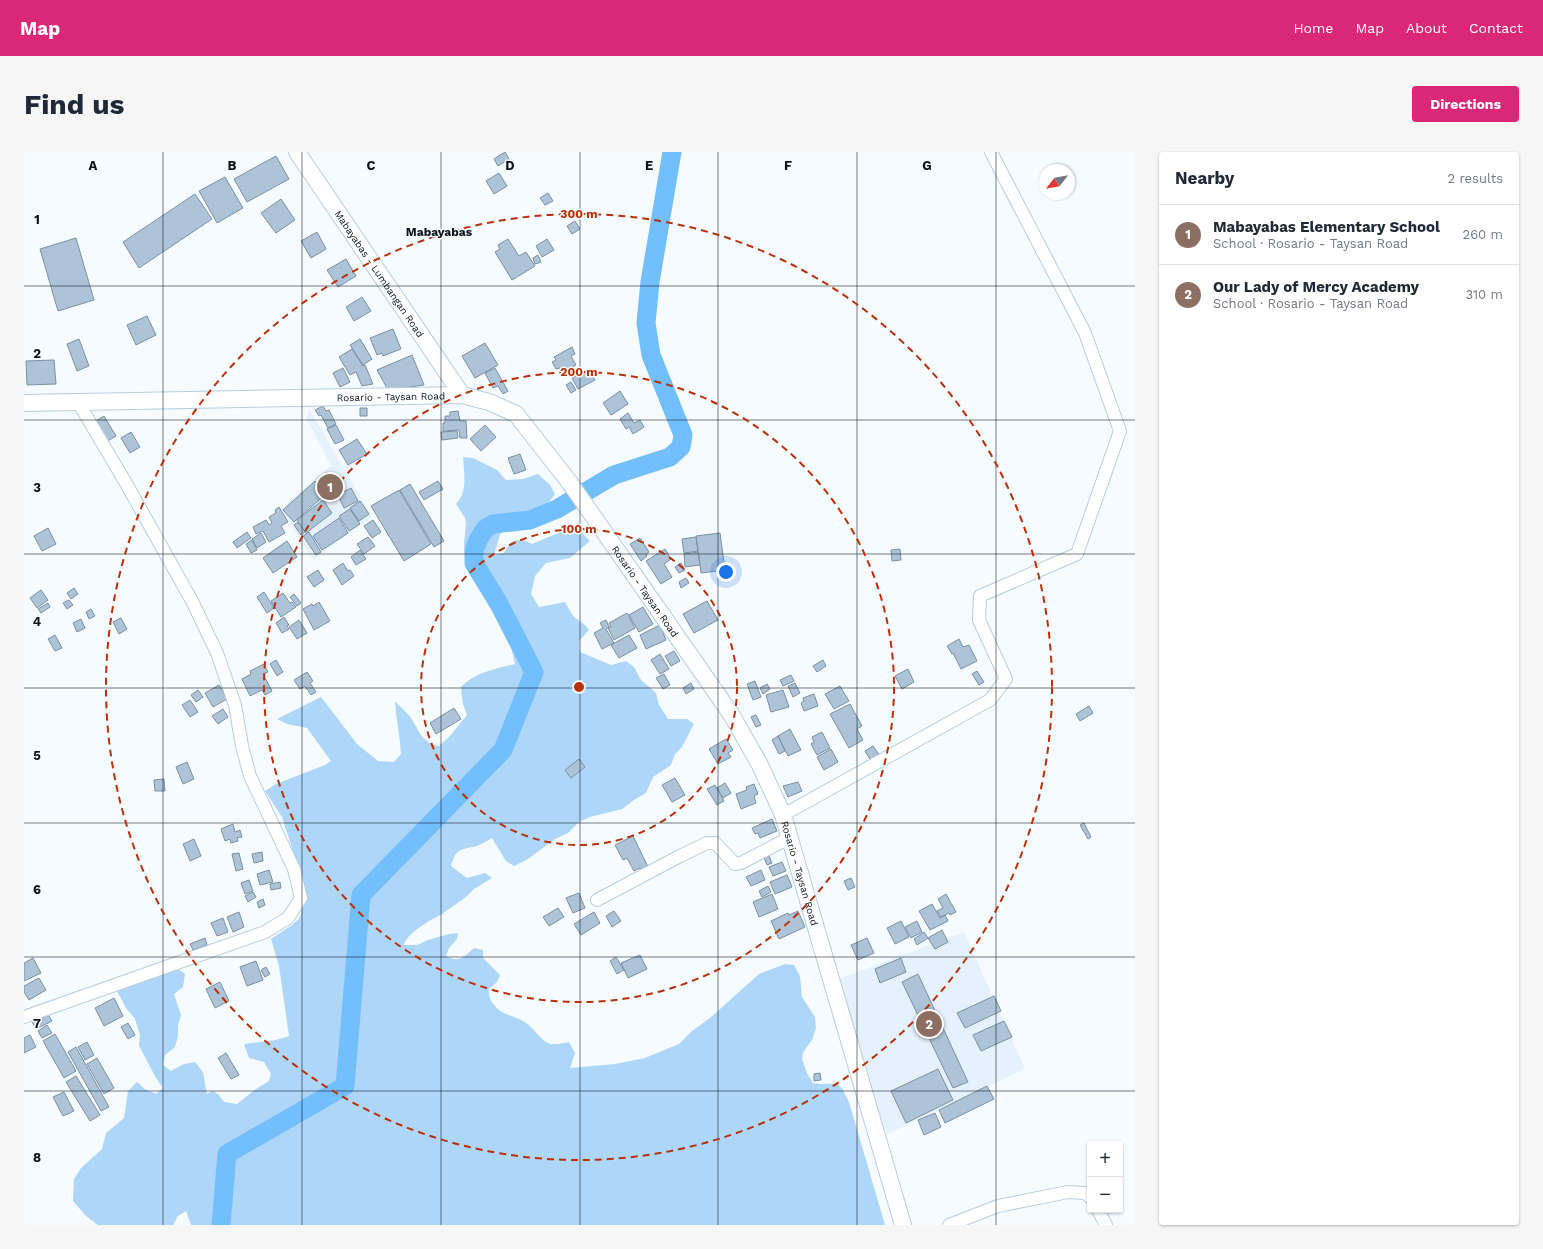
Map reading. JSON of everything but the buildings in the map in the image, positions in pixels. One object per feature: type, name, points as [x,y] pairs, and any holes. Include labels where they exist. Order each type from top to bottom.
[{"type":"main road","name":"Mabayabas - Lumbangan Road","points":[[298,152],[462,395]]},
{"type":"main road","name":"Rosario - Taysan Road","points":[[24,403],[462,395],[489,402],[516,414],[570,483],[731,714],[759,763],[782,815],[903,1225]]},
{"type":"street","points":[[782,815],[990,700],[1006,680],[979,620],[980,596],[1077,554],[1120,431],[1085,333],[991,152]]},
{"type":"street","points":[[24,1017],[265,932],[288,918],[301,898],[294,869],[250,776],[242,746],[235,705],[217,653],[192,600],[78,402]]},
{"type":"street","points":[[597,900],[707,843],[715,843],[735,864],[741,863],[789,838]]},
{"type":"street","points":[[949,1225],[998,1206],[1068,1192],[1085,1193],[1087,1195]]},
{"type":"street","points":[[1100,1213],[1106,1225]]},
{"type":"shaded area","points":[[310,410],[372,517],[313,560],[281,509],[331,466],[306,417]]},
{"type":"shaded area","points":[[463,457],[473,458],[497,470],[506,480],[523,479],[538,474],[550,485],[555,494],[549,502],[537,512],[513,520],[505,526],[499,537],[494,555],[504,553],[512,542],[523,540],[532,544],[575,526],[590,541],[570,558],[546,563],[535,576],[531,594],[539,607],[565,602],[573,616],[589,630],[579,641],[580,652],[611,665],[626,661],[634,667],[641,680],[656,693],[659,705],[668,719],[687,719],[694,724],[682,747],[675,754],[671,765],[653,777],[646,793],[622,809],[590,817],[579,822],[568,833],[555,839],[528,859],[514,866],[506,861],[492,838],[477,846],[466,848],[457,853],[451,866],[467,878],[485,873],[492,878],[474,889],[466,897],[442,914],[417,929],[409,936],[403,945],[417,945],[428,940],[458,933],[457,939],[449,948],[446,956],[458,959],[474,948],[483,950],[483,958],[500,975],[497,982],[489,989],[489,996],[492,1002],[501,1011],[525,1022],[550,1044],[569,1042],[575,1053],[570,1068],[615,1064],[645,1058],[679,1044],[692,1031],[710,1018],[759,974],[785,964],[794,965],[800,976],[802,997],[815,1017],[816,1028],[812,1040],[803,1052],[802,1059],[807,1073],[813,1083],[838,1084],[849,1102],[885,1225],[191,1225],[186,1211],[178,1216],[173,1225],[98,1225],[86,1216],[73,1201],[74,1179],[81,1168],[102,1149],[106,1133],[124,1118],[128,1091],[137,1082],[145,1089],[156,1094],[163,1088],[139,1046],[140,1035],[135,1019],[126,1008],[116,989],[160,976],[177,968],[185,974],[183,987],[174,994],[181,1015],[178,1025],[178,1036],[175,1047],[165,1055],[163,1065],[171,1071],[184,1064],[195,1062],[203,1072],[207,1094],[213,1091],[219,1095],[224,1102],[237,1104],[269,1081],[271,1074],[264,1062],[249,1058],[244,1044],[276,1040],[289,1036],[279,966],[271,939],[300,918],[304,899],[301,876],[282,817],[265,791],[276,784],[325,765],[331,761],[307,728],[287,724],[277,719],[321,697],[357,744],[378,761],[394,762],[401,754],[395,701],[409,716],[422,736],[428,742],[439,746],[450,736],[467,715],[463,704],[461,687],[479,674],[515,664],[508,633],[465,558],[465,518],[456,504],[460,499],[464,488]]},
{"type":"shaded area","points":[[964,932],[1025,1069],[886,1135],[839,979]]},
{"type":"waterway","points":[[221,1225],[227,1154],[345,1086],[361,895],[503,750],[534,672],[499,604],[474,563],[474,551],[478,540],[485,529],[493,524],[530,520],[557,509],[614,475],[670,457],[681,447],[683,435],[651,355],[646,323],[650,282],[672,152]]},
{"type":"place","name":"Mabayabas Elementary School","points":[[330,487]]},
{"type":"place","name":"Our Lady of Mercy Academy","points":[[929,1024]]},
{"type":"district","name":"Mabayabas","points":[[439,232]]}]
